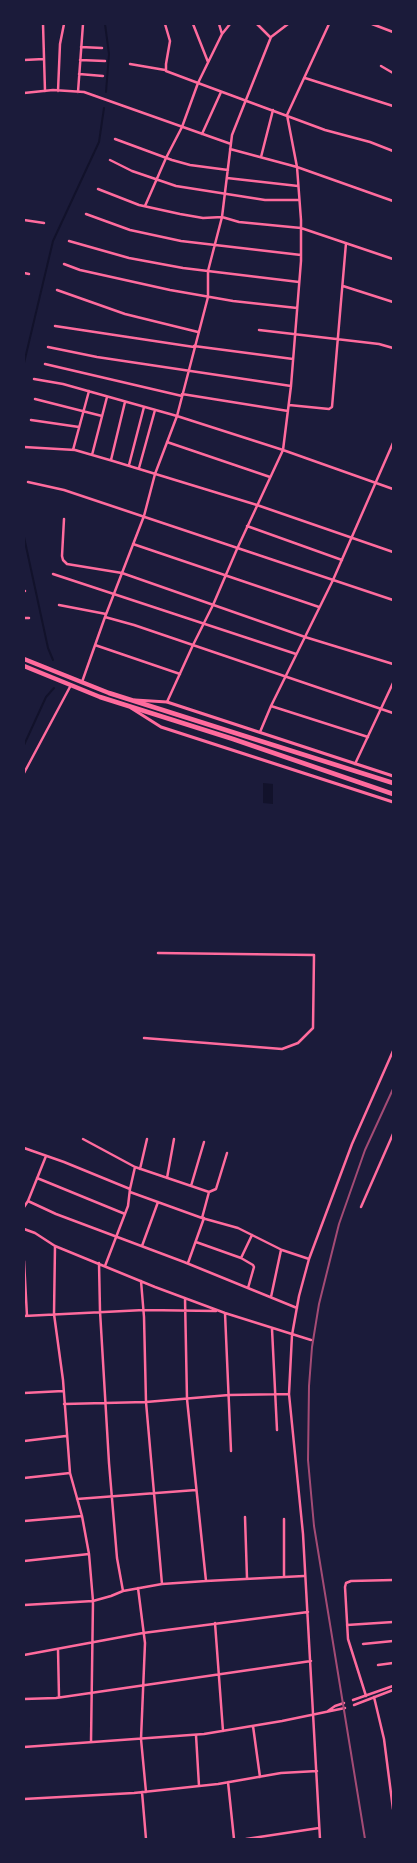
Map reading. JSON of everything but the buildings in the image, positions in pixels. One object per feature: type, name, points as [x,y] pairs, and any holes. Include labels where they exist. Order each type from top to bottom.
[{"type":"highway","points":[[25,662],[393,794]]},
{"type":"highway","points":[[25,662],[100,697],[393,783]]},
{"type":"street","points":[[43,24],[45,91]]},
{"type":"street","points":[[58,91],[60,44],[64,24]]},
{"type":"street","points":[[78,92],[83,24]]},
{"type":"street","points":[[165,24],[170,41],[166,70]]},
{"type":"street","points":[[193,24],[208,63]]},
{"type":"street","points":[[219,24],[222,34]]},
{"type":"street","points":[[145,206],[182,127],[198,84],[222,34],[230,24]]},
{"type":"street","points":[[257,24],[271,37]]},
{"type":"street","points":[[82,682],[105,616],[144,516],[155,474],[182,395],[208,297],[208,271],[222,217],[232,135],[271,37],[288,24]]},
{"type":"street","points":[[167,702],[213,606],[247,526],[283,450],[296,334],[301,255],[298,186],[287,115],[329,24]]},
{"type":"street","points":[[372,24],[393,32]]},
{"type":"street","points":[[81,47],[102,48]]},
{"type":"street","points":[[24,60],[44,59]]},
{"type":"street","points":[[80,60],[105,61]]},
{"type":"street","points":[[130,64],[166,70],[245,102],[393,151]]},
{"type":"street","points":[[381,66],[393,73]]},
{"type":"street","points":[[79,74],[103,76]]},
{"type":"street","points":[[305,78],[393,106]]},
{"type":"street","points":[[24,93],[58,91],[78,92],[97,96],[231,144]]},
{"type":"street","points":[[202,135],[221,92]]},
{"type":"street","points":[[261,157],[273,110]]},
{"type":"street","points":[[115,139],[166,158],[228,170]]},
{"type":"street","points":[[230,149],[296,167],[393,201]]},
{"type":"street","points":[[110,160],[156,180],[176,186],[265,200],[299,200]]},
{"type":"street","points":[[227,178],[298,186]]},
{"type":"street","points":[[98,189],[145,206],[203,218],[222,217],[239,222],[301,228],[393,260]]},
{"type":"street","points":[[86,214],[130,230],[214,246],[301,255]]},
{"type":"street","points":[[24,220],[44,224]]},
{"type":"street","points":[[69,242],[129,258],[208,271],[299,282]]},
{"type":"street","points":[[289,404],[331,408],[339,339],[346,243]]},
{"type":"street","points":[[64,264],[80,270],[144,285],[208,297],[297,308]]},
{"type":"street","points":[[24,273],[29,274]]},
{"type":"street","points":[[343,286],[393,302]]},
{"type":"street","points":[[57,290],[125,314],[198,332]]},
{"type":"street","points":[[55,326],[293,359]]},
{"type":"street","points":[[260,330],[379,344],[393,348]]},
{"type":"street","points":[[48,347],[97,357],[291,386]]},
{"type":"street","points":[[45,364],[182,395],[288,411]]},
{"type":"street","points":[[34,379],[176,416],[283,450],[376,484],[393,488]]},
{"type":"street","points":[[73,450],[89,392]]},
{"type":"street","points":[[92,455],[107,397]]},
{"type":"street","points":[[35,400],[84,410],[102,416]]},
{"type":"street","points":[[111,460],[126,402]]},
{"type":"street","points":[[129,465],[144,407]]},
{"type":"street","points":[[139,468],[156,410]]},
{"type":"street","points":[[31,420],[79,426]]},
{"type":"street","points":[[167,442],[270,478]]},
{"type":"street","points":[[259,733],[342,560],[393,443]]},
{"type":"street","points":[[24,447],[73,450],[129,465],[393,552]]},
{"type":"street","points":[[388,454],[393,456]]},
{"type":"street","points":[[28,482],[64,490],[393,600]]},
{"type":"street","points":[[64,519],[62,556],[67,564],[122,573],[305,637],[393,664]]},
{"type":"street","points":[[247,526],[342,560]]},
{"type":"street","points":[[133,544],[319,607]]},
{"type":"street","points":[[53,574],[296,654]]},
{"type":"street","points":[[59,605],[105,616],[393,713]]},
{"type":"street","points":[[24,618],[29,618]]},
{"type":"street","points":[[95,645],[180,674]]},
{"type":"street","points":[[355,764],[393,683]]},
{"type":"street","points":[[24,773],[72,684]]},
{"type":"street","points":[[129,699],[167,702],[393,776]]},
{"type":"street","points":[[126,705],[161,727],[393,802]]},
{"type":"street","points":[[271,706],[368,737]]},
{"type":"street","points":[[144,1038],[282,1049],[298,1043],[313,1028],[314,955],[158,953]]},
{"type":"street","points":[[320,1839],[308,1612],[289,1394],[292,1334],[309,1259],[352,1144],[393,1051]]},
{"type":"street","points":[[361,1207],[393,1134]]},
{"type":"street","points":[[140,1169],[147,1138]]},
{"type":"street","points":[[83,1139],[135,1167],[209,1192],[216,1189],[227,1153]]},
{"type":"street","points":[[166,1178],[174,1139]]},
{"type":"street","points":[[191,1186],[204,1142]]},
{"type":"street","points":[[24,1148],[158,1202],[238,1228],[282,1250],[309,1259]]},
{"type":"street","points":[[24,1207],[46,1156]]},
{"type":"street","points":[[105,1266],[125,1214],[135,1167]]},
{"type":"street","points":[[37,1178],[125,1214]]},
{"type":"street","points":[[188,1263],[196,1242],[209,1192]]},
{"type":"street","points":[[28,1201],[56,1214],[188,1263],[297,1308]]},
{"type":"street","points":[[142,1246],[158,1202]]},
{"type":"street","points":[[24,1229],[35,1233],[55,1246],[141,1281],[225,1313],[310,1340]]},
{"type":"street","points":[[241,1258],[252,1235]]},
{"type":"street","points":[[196,1242],[241,1258],[254,1266],[248,1288]]},
{"type":"street","points":[[55,1246],[54,1314],[66,1436],[70,1473],[82,1516],[89,1554],[93,1601],[91,1742]]},
{"type":"street","points":[[270,1297],[282,1250]]},
{"type":"street","points":[[24,1261],[26,1316],[100,1311],[220,1311]]},
{"type":"street","points":[[99,1263],[100,1311],[112,1496],[117,1558],[122,1591]]},
{"type":"street","points":[[141,1281],[144,1310],[146,1402],[162,1584]]},
{"type":"street","points":[[185,1298],[187,1399],[206,1580]]},
{"type":"street","points":[[225,1313],[232,1451]]},
{"type":"street","points":[[272,1329],[277,1430]]},
{"type":"street","points":[[24,1392],[63,1391]]},
{"type":"street","points":[[63,1404],[146,1402],[289,1394]]},
{"type":"street","points":[[24,1441],[66,1436]]},
{"type":"street","points":[[24,1478],[70,1473]]},
{"type":"street","points":[[77,1499],[196,1490]]},
{"type":"street","points":[[24,1521],[82,1516]]},
{"type":"street","points":[[245,1517],[246,1579]]},
{"type":"street","points":[[284,1519],[284,1577]]},
{"type":"street","points":[[24,1561],[89,1554]]},
{"type":"street","points":[[24,1605],[93,1601],[122,1591],[162,1584],[206,1580],[305,1576]]},
{"type":"street","points":[[366,1696],[348,1639],[346,1583],[364,1580],[393,1580]]},
{"type":"street","points":[[138,1588],[145,1632],[141,1738],[146,1839]]},
{"type":"street","points":[[24,1655],[145,1632],[308,1612]]},
{"type":"street","points":[[347,1625],[393,1622]]},
{"type":"street","points":[[215,1623],[223,1731]]},
{"type":"street","points":[[363,1644],[393,1640]]},
{"type":"street","points":[[58,1649],[59,1698]]},
{"type":"street","points":[[24,1699],[59,1698],[311,1661]]},
{"type":"street","points":[[378,1665],[393,1663]]},
{"type":"street","points":[[353,1700],[393,1686]]},
{"type":"street","points":[[354,1705],[393,1690]]},
{"type":"street","points":[[374,1697],[384,1739],[393,1809]]},
{"type":"street","points":[[327,1712],[332,1707],[344,1703]]},
{"type":"street","points":[[24,1747],[196,1735],[345,1708]]},
{"type":"street","points":[[254,1726],[260,1777]]},
{"type":"street","points":[[196,1735],[199,1786]]},
{"type":"street","points":[[24,1799],[144,1792],[228,1782],[281,1773],[317,1771]]},
{"type":"street","points":[[228,1782],[234,1839]]},
{"type":"street","points":[[246,1839],[319,1828]]},
{"type":"shaded area","points":[[263,783],[273,784],[273,804],[263,803]]},
{"type":"waterway","points":[[105,24],[109,54],[106,92]]},
{"type":"waterway","points":[[24,363],[53,241],[99,142],[104,108]]},
{"type":"waterway","points":[[24,537],[48,648],[53,660]]},
{"type":"waterway","points":[[24,745],[46,697],[54,688]]},
{"type":"railway","points":[[365,1839],[314,1526],[308,1460],[309,1386],[312,1347],[319,1304],[339,1224],[365,1150],[393,1089]]}]
